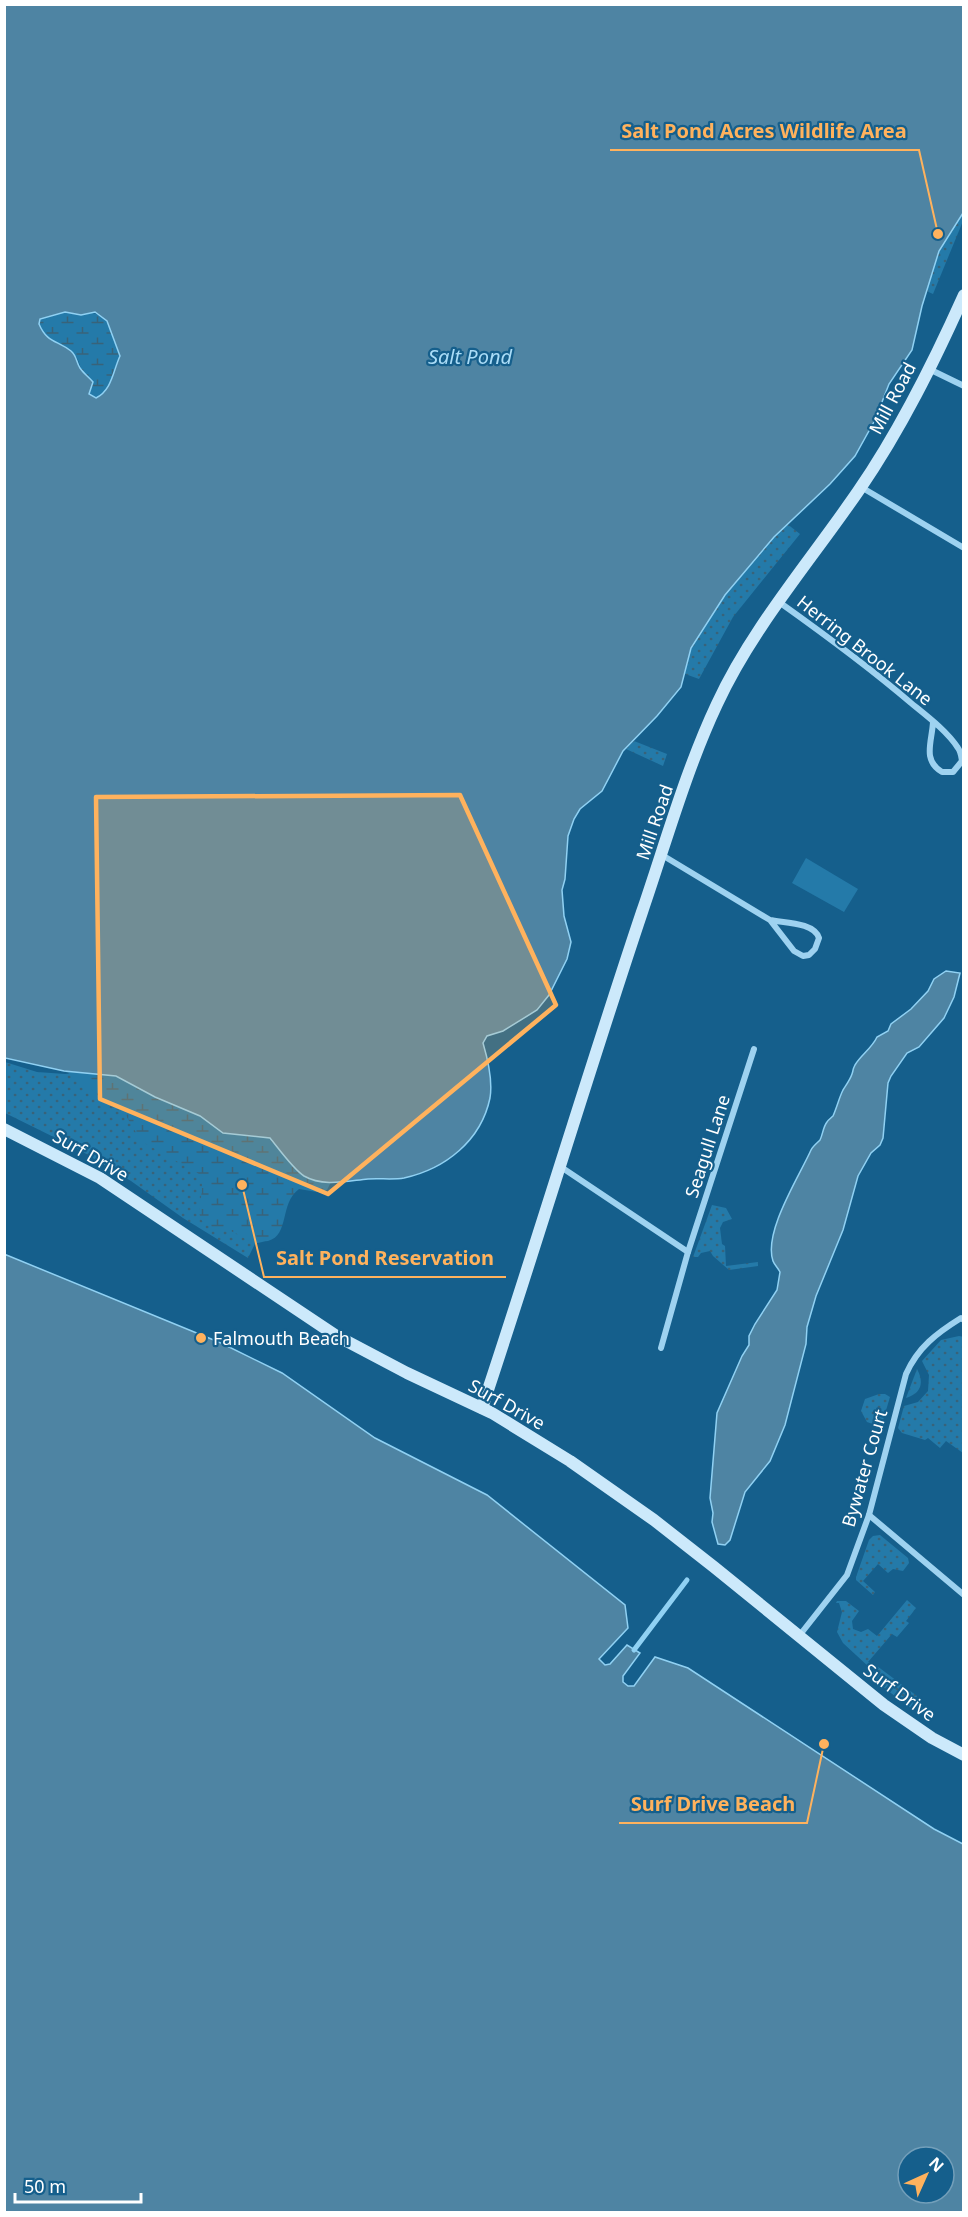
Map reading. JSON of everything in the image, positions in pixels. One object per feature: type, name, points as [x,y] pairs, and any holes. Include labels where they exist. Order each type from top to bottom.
[{"type":"street","name":"Mill Road","points":[[482,1408],[622,972],[691,770],[721,694],[731,674],[778,603],[861,487],[891,439],[929,369],[963,295]]},
{"type":"street","points":[[929,369],[963,386]]},
{"type":"street","points":[[861,487],[963,548]]},
{"type":"street","name":"Herring Brook Lane","points":[[778,603],[876,674],[933,722],[961,753],[962,761],[953,772],[942,772],[930,762],[933,722]]},
{"type":"street","points":[[662,855],[770,921],[794,951],[803,956],[809,955],[815,949],[819,938],[814,930],[804,926],[770,921]]},
{"type":"street","name":"Seagull Lane","points":[[661,1348],[688,1252],[754,1049]]},
{"type":"street","name":"Surf Drive","points":[[4,1129],[100,1178],[335,1335],[407,1373],[482,1408],[545,1445],[640,1510],[892,1711],[932,1738],[963,1755]]},
{"type":"street","points":[[561,1167],[688,1252]]},
{"type":"street","name":"Bywater Court","points":[[799,1636],[845,1580],[868,1515],[906,1374],[926,1343],[963,1317]]},
{"type":"street","points":[[868,1515],[963,1595]]},
{"type":"highlighted area","points":[[460,795],[556,1005],[328,1194],[100,1099],[96,797]]},
{"type":"green space","points":[[963,174],[963,221],[933,294],[907,282]]},
{"type":"green space","points":[[65,312],[96,314],[107,321],[120,356],[110,386],[96,398],[89,394],[89,386],[77,358],[69,350],[47,337],[39,324],[40,319]]},
{"type":"green space","points":[[777,516],[800,534],[733,617],[699,679],[674,670]]},
{"type":"green space","points":[[634,741],[667,754],[663,766],[626,749]]},
{"type":"green space","points":[[806,858],[858,889],[844,912],[792,883]]},
{"type":"green space","points":[[5,1062],[37,1072],[65,1074],[88,1072],[116,1075],[176,1107],[300,1153],[248,1258],[78,1149],[5,1113]]},
{"type":"green space","points":[[64,1071],[116,1076],[155,1097],[200,1116],[223,1133],[270,1138],[303,1175],[314,1180],[331,1182],[327,1190],[317,1192],[299,1189],[289,1203],[279,1232],[275,1238],[268,1241],[254,1243],[233,1232],[209,1226],[200,1218],[202,1186],[199,1174],[141,1141],[125,1114],[112,1107],[79,1079]]},
{"type":"green space","points":[[712,1205],[726,1208],[732,1219],[723,1222],[720,1228],[722,1244],[725,1246],[726,1266],[758,1262],[758,1266],[729,1270],[710,1251],[693,1257]]},
{"type":"green space","points":[[964,1337],[963,1453],[946,1441],[940,1448],[928,1438],[925,1440],[902,1433],[898,1428],[904,1406],[918,1402],[928,1391],[929,1375],[922,1361],[941,1340]]},
{"type":"green space","points":[[917,1369],[920,1386],[915,1393],[906,1398]]},
{"type":"green space","points":[[879,1394],[890,1397],[881,1427],[867,1422],[861,1411],[865,1399]]},
{"type":"green space","points":[[880,1535],[908,1558],[909,1563],[903,1571],[893,1569],[888,1573],[878,1564],[863,1581],[875,1592],[873,1595],[856,1580],[856,1577],[869,1540],[873,1536]]},
{"type":"green space","points":[[907,1600],[916,1608],[906,1621],[909,1623],[897,1637],[892,1634],[868,1662],[877,1666],[917,1696],[914,1701],[916,1705],[912,1709],[862,1670],[868,1672],[869,1667],[843,1643],[837,1632],[842,1612],[837,1601],[846,1601],[859,1611],[852,1621],[853,1629],[861,1632],[868,1629],[877,1636]]},
{"type":"water","name":"Salt Pond","points":[[4,5],[963,5],[963,213],[939,251],[922,306],[912,350],[889,384],[875,420],[855,456],[830,484],[774,537],[725,595],[691,648],[681,687],[623,751],[602,791],[580,809],[574,819],[568,836],[562,890],[564,916],[571,942],[567,959],[549,995],[537,1010],[503,1031],[487,1036],[483,1043],[491,1091],[479,1127],[470,1140],[447,1160],[419,1174],[395,1179],[319,1181],[300,1173],[270,1138],[223,1133],[200,1116],[155,1097],[116,1076],[64,1071],[5,1058]],"holes":[[[65,312],[81,315],[95,312],[107,321],[120,356],[109,385],[96,398],[89,394],[93,382],[81,370],[73,353],[45,335],[39,324],[40,319]]]},
{"type":"water","points":[[946,971],[960,973],[954,997],[944,1018],[919,1047],[907,1053],[888,1083],[883,1138],[858,1176],[843,1230],[816,1296],[785,1425],[770,1461],[745,1492],[730,1540],[725,1545],[718,1544],[712,1522],[710,1498],[717,1413],[749,1345],[749,1336],[777,1290],[780,1272],[773,1261],[771,1249],[773,1235],[784,1204],[811,1150],[820,1140],[828,1120],[833,1116],[855,1065],[877,1037],[888,1031],[891,1024],[911,1009],[928,991],[934,979]]},
{"type":"water","points":[[4,1254],[221,1343],[282,1373],[375,1438],[487,1495],[625,1605],[628,1628],[599,1659],[605,1665],[610,1664],[627,1645],[640,1653],[623,1676],[623,1682],[628,1686],[634,1686],[655,1657],[688,1668],[934,1829],[963,1844],[963,2212],[5,2212]]},
{"type":"waterway","points":[[634,1650],[687,1580]]},
{"type":"place","name":"Salt Pond Acres Wildlife Area","points":[[938,234]]},
{"type":"place","name":"Salt Pond Reservation","points":[[242,1185]]},
{"type":"place","name":"Falmouth Beach","points":[[201,1338]]},
{"type":"place","name":"Surf Drive Beach","points":[[824,1744]]}]
